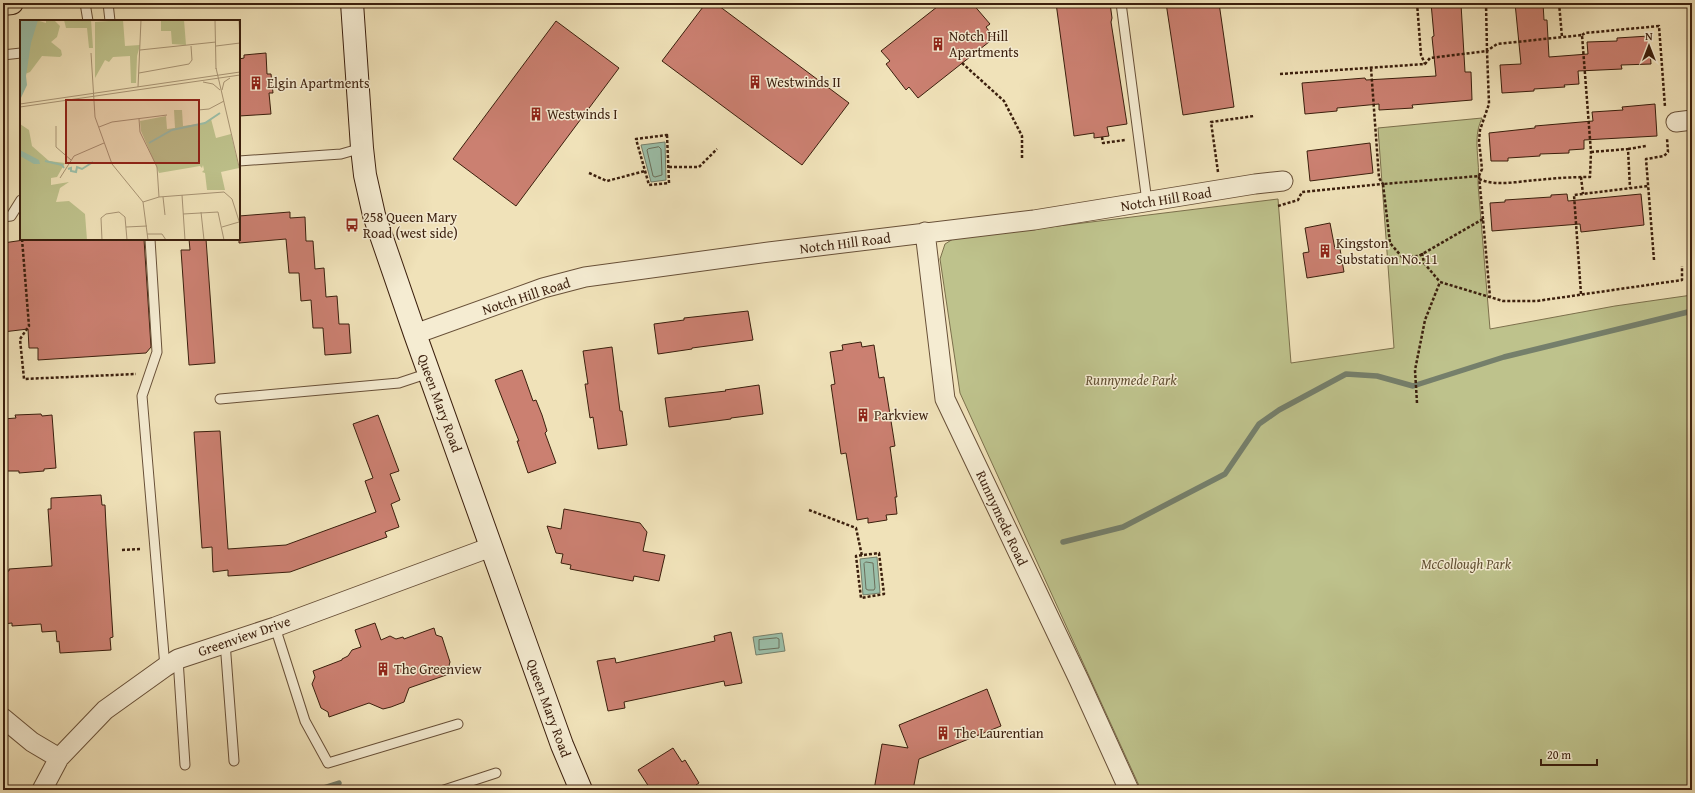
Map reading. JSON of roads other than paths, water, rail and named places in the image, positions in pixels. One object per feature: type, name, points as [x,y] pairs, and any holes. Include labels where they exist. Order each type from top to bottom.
[{"type":"main road","points":[[3,4],[12,3]]},
{"type":"street","name":"Queen Mary Road","points":[[352,3],[362,148],[374,215],[562,746],[581,790]]},
{"type":"street","name":"Notch Hill Road","points":[[415,334],[543,288],[585,277],[925,232],[1034,220],[1283,181]]},
{"type":"street","name":"Runnymede Road","points":[[925,232],[945,399],[1072,665],[1129,790]]},
{"type":"street","name":"Greenview Drive","points":[[42,790],[59,758],[105,710],[172,663],[225,642],[275,627],[491,547]]},
{"type":"street","points":[[3,718],[32,742],[59,758]]},
{"type":"lane","points":[[85,3],[88,20]]},
{"type":"lane","points":[[108,3],[110,20]]},
{"type":"lane","points":[[1121,3],[1147,202]]},
{"type":"lane","points":[[3,55],[20,53]]},
{"type":"lane","points":[[240,161],[341,154],[362,148]]},
{"type":"lane","points":[[3,217],[11,216],[20,202]]},
{"type":"lane","points":[[150,240],[157,352],[142,396],[156,549],[186,765]]},
{"type":"lane","points":[[220,399],[399,383],[430,372]]},
{"type":"lane","points":[[275,627],[305,721],[328,763],[458,724]]},
{"type":"lane","points":[[225,642],[234,761]]},
{"type":"lane","points":[[444,790],[496,773]]},
{"type":"water","points":[[665,142],[666,180],[651,182],[641,145]]},
{"type":"water","points":[[877,557],[880,593],[863,595],[860,559]]},
{"type":"water","points":[[782,633],[785,651],[756,655],[753,637]]},
{"type":"waterway","points":[[1063,542],[1123,527],[1225,474],[1259,424],[1279,410],[1346,374],[1377,376],[1413,386],[1504,357],[1692,311]]},
{"type":"waterway","points":[[317,790],[339,783]]},
{"type":"place","name":"Notch Hill Apartments","points":[[938,44]]},
{"type":"place","name":"Westwinds II","points":[[755,82]]},
{"type":"place","name":"Elgin Apartments","points":[[256,83]]},
{"type":"place","name":"Westwinds I","points":[[536,114]]},
{"type":"place","name":"258 Queen Mary Road (west side)","points":[[352,225]]},
{"type":"place","name":"Kingston Substation No. 11","points":[[1325,251]]},
{"type":"place","name":"Parkview","points":[[863,415]]},
{"type":"place","name":"The Greenview","points":[[383,669]]},
{"type":"place","name":"The Laurentian","points":[[943,733]]},
{"type":"park label","name":"Runnymede Park","points":[[1131,380]]},
{"type":"park label","name":"McCollough Park","points":[[1466,564]]}]
